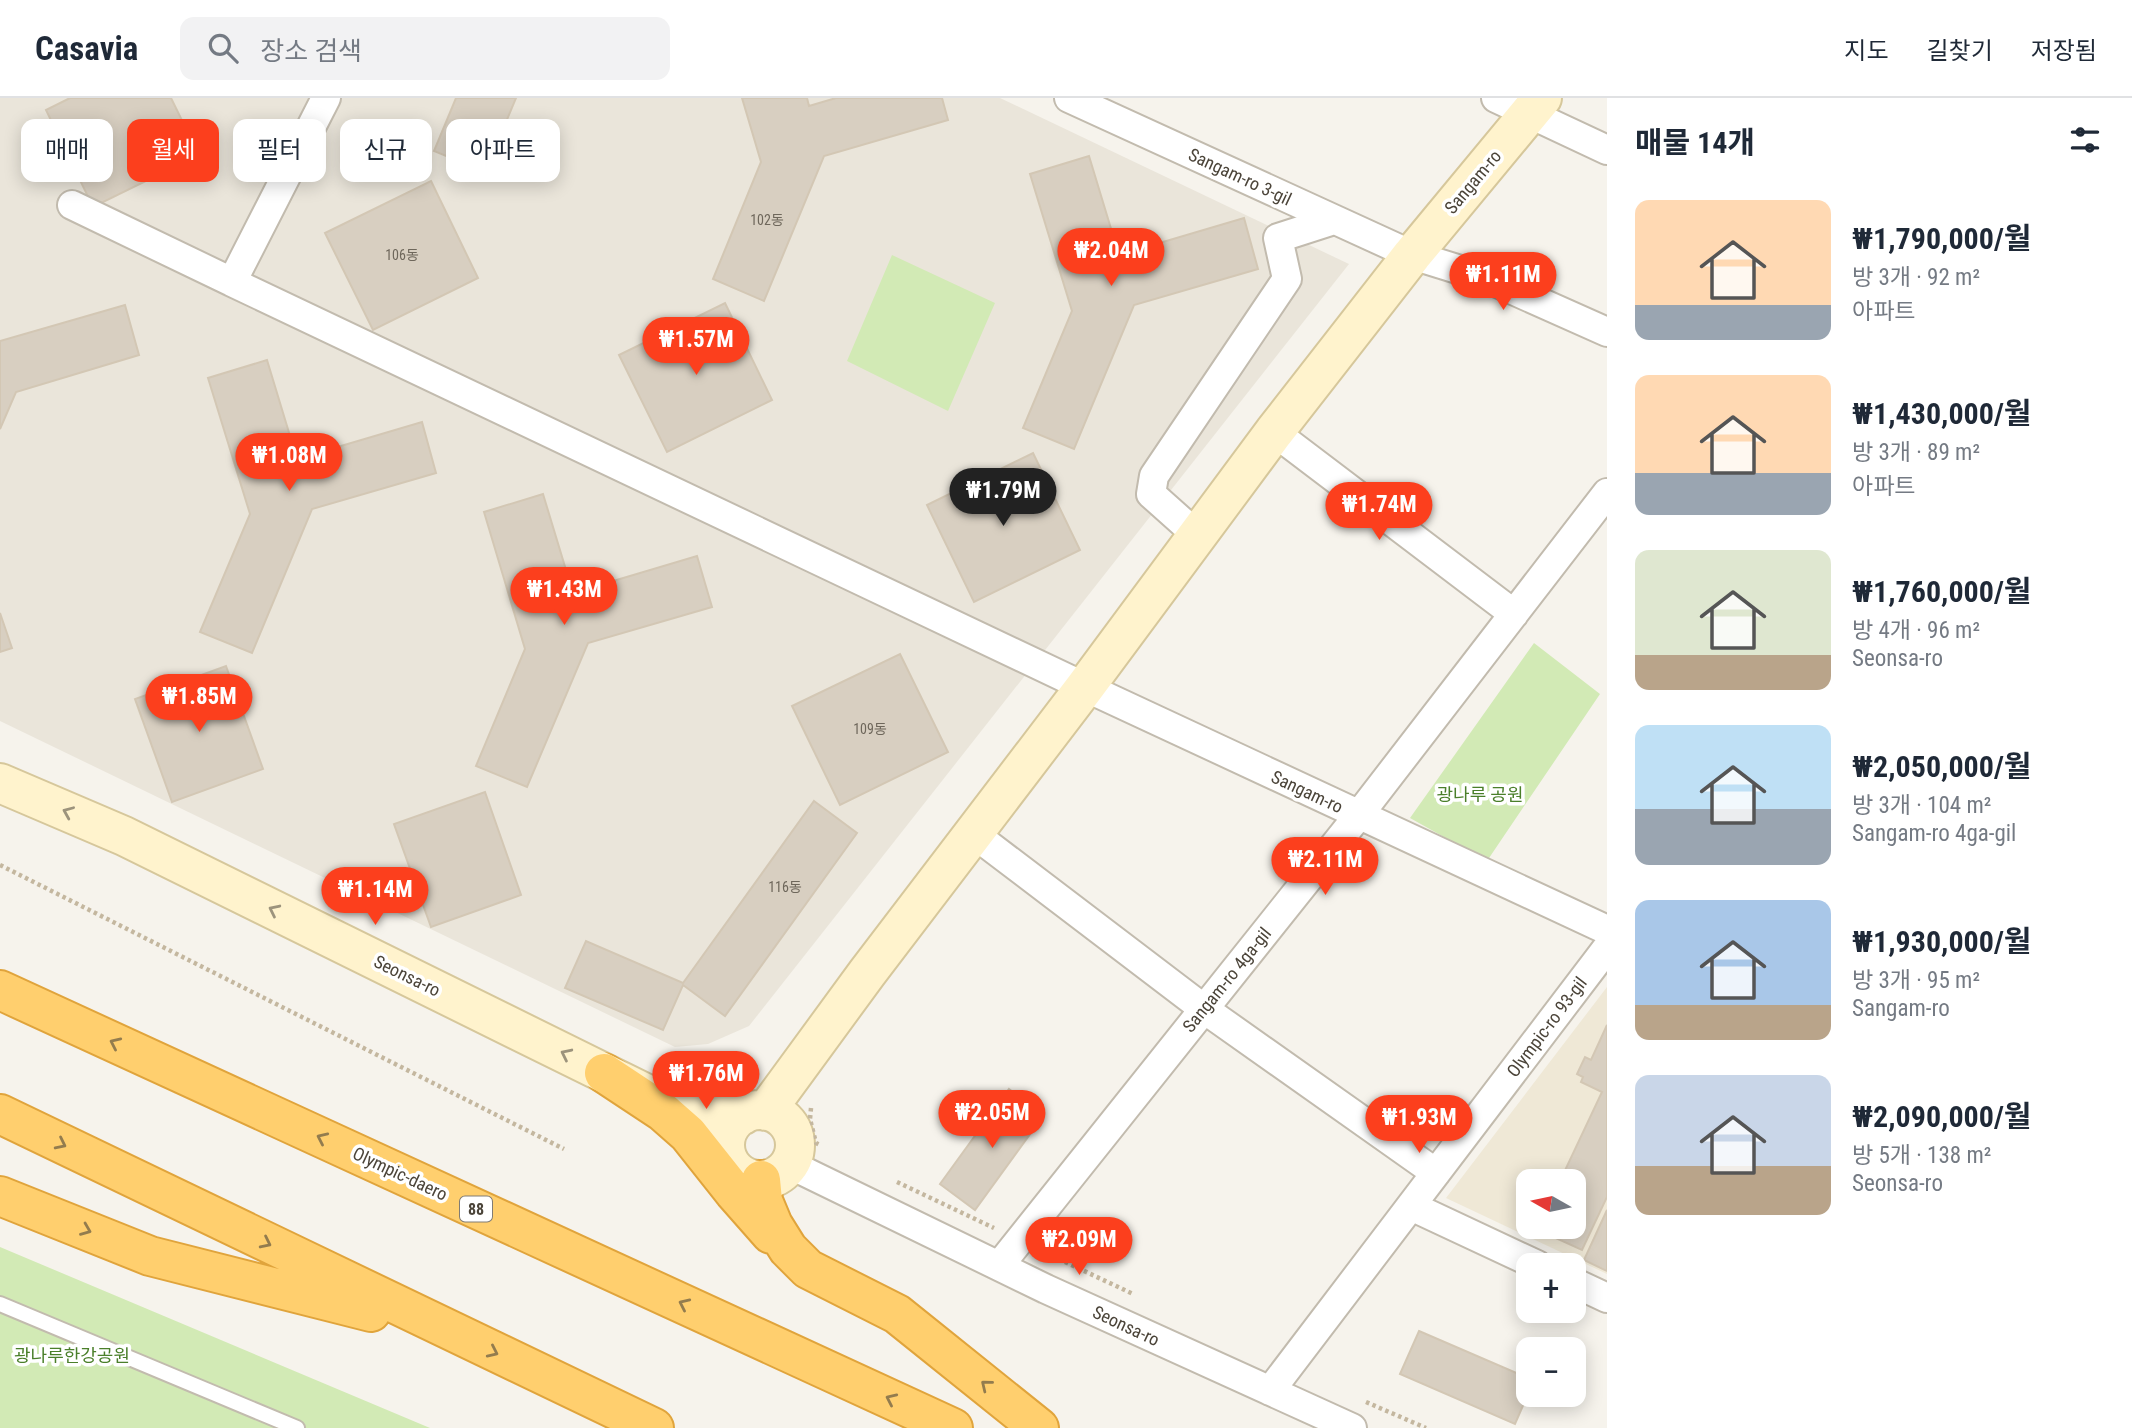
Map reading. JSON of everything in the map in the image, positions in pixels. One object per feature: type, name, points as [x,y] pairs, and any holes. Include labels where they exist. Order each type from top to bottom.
[{"type":"highway","name":"Olympic-daero","points":[[0,990],[953,1428]]},
{"type":"highway","points":[[604,1073],[663,1112],[688,1133],[741,1201],[780,1244],[808,1269],[897,1314],[1039,1428]]},
{"type":"highway","points":[[0,1114],[654,1428]]},
{"type":"highway","points":[[789,1163],[763,1201],[773,1225],[788,1249],[808,1269]]},
{"type":"highway","points":[[0,1196],[150,1255],[453,1333]]},
{"type":"street","points":[[232,282],[326,98]]},
{"type":"street","name":"Sangam-ro 3-gil","points":[[1069,98],[1412,255],[1486,278],[1607,332]]},
{"type":"street","points":[[1522,103],[1607,150]]},
{"type":"street","name":"Sangam-ro","points":[[755,1113],[974,834],[1273,432],[1412,255],[1522,103]]},
{"type":"street","points":[[72,205],[1085,687]]},
{"type":"street","points":[[1197,535],[1151,494],[1154,476],[1287,278],[1278,238],[1334,220]]},
{"type":"street","points":[[1273,432],[1514,614]]},
{"type":"street","name":"Sangam-ro 4ga-gil","points":[[999,1266],[1358,816],[1606,498]]},
{"type":"street","name":"Sangam-ro","points":[[1085,687],[1607,930]]},
{"type":"street","name":"Seonsa-ro","points":[[0,783],[124,836],[659,1100],[689,1111],[719,1116],[755,1113]]},
{"type":"street","points":[[974,834],[1204,1009],[1436,1174]]},
{"type":"street","name":"Olympic-ro 93-gil","points":[[1270,1391],[1607,948]]},
{"type":"street","points":[[755,1113],[777,1115],[792,1132],[794,1154],[789,1163],[740,1174],[731,1167],[724,1144],[727,1132],[734,1122],[755,1113]]},
{"type":"street","name":"Seonsa-ro","points":[[789,1163],[999,1266],[1352,1428]]},
{"type":"street","points":[[1411,1206],[1516,1255]]},
{"type":"street","points":[[1586,1288],[1607,1298]]},
{"type":"lane","points":[[0,1304],[297,1428]]},
{"type":"path","points":[[0,865],[564,1149]]},
{"type":"path","points":[[789,1163],[828,1149]]},
{"type":"path","points":[[888,1178],[1141,1298]]},
{"type":"path","points":[[1363,1401],[1426,1428]]},
{"type":"shaded area","points":[[0,98],[1000,98],[1349,264],[749,1026],[708,1044],[675,1047],[0,721]]},
{"type":"shaded area","points":[[1607,987],[1607,1274],[1586,1264],[1586,1253],[1563,1253],[1533,1239],[1586,1239],[1586,1169],[1516,1169],[1516,1231],[1446,1198]]},
{"type":"green space","points":[[892,255],[995,303],[948,411],[847,361]]},
{"type":"green space","name":"광나루 공원","points":[[1534,643],[1600,694],[1487,861],[1410,818]]},
{"type":"green space","name":"광나루한강공원","points":[[0,1247],[430,1428],[0,1428]]},
{"type":"building","points":[[70,98],[171,98],[181,119],[127,119],[127,182],[144,182],[93,207],[81,182],[113,182],[113,119],[50,119],[46,110]]},
{"type":"building","points":[[456,98],[516,98],[507,119],[447,119]]},
{"type":"building","points":[[742,98],[807,98],[809,106],[836,98],[942,98],[948,120],[824,156],[764,301],[713,279],[761,162]]},
{"type":"building","points":[[446,122],[446,156],[434,151]]},
{"type":"building","points":[[1089,156],[1119,255],[1244,218],[1258,269],[1134,305],[1074,449],[1023,428],[1072,311],[1030,174]]},
{"type":"building","points":[[431,182],[478,278],[373,330],[325,233]]},
{"type":"building","points":[[725,303],[772,400],[667,452],[619,355]]},
{"type":"building","points":[[125,305],[139,355],[16,392],[0,429],[0,341]]},
{"type":"building","points":[[267,360],[297,459],[422,422],[436,473],[312,509],[252,653],[200,632],[250,514],[208,378]]},
{"type":"building","points":[[1033,453],[1080,550],[974,602],[927,505]]},
{"type":"building","points":[[543,494],[573,593],[697,556],[712,607],[588,643],[527,787],[476,766],[525,649],[484,512]]},
{"type":"building","points":[[0,613],[12,648],[0,652]]},
{"type":"building","points":[[900,654],[948,752],[840,805],[792,706]]},
{"type":"building","points":[[226,666],[263,769],[172,802],[135,699]]},
{"type":"building","points":[[485,792],[521,895],[431,927],[394,824]]},
{"type":"building","points":[[814,801],[857,833],[725,1016],[683,985],[663,1030],[565,988],[586,941],[683,983]]},
{"type":"building","points":[[1607,1025],[1607,1197],[1582,1250],[1558,1239],[1586,1239],[1586,1169],[1566,1169],[1602,1092],[1581,1082],[1583,1077],[1577,1074],[1585,1057],[1591,1060]]},
{"type":"building","points":[[1009,1089],[1044,1115],[975,1210],[940,1184]]},
{"type":"building","points":[[1607,1210],[1607,1271],[1586,1261]]},
{"type":"building","points":[[1419,1331],[1516,1373],[1516,1407],[1522,1407],[1515,1424],[1400,1374]]}]
